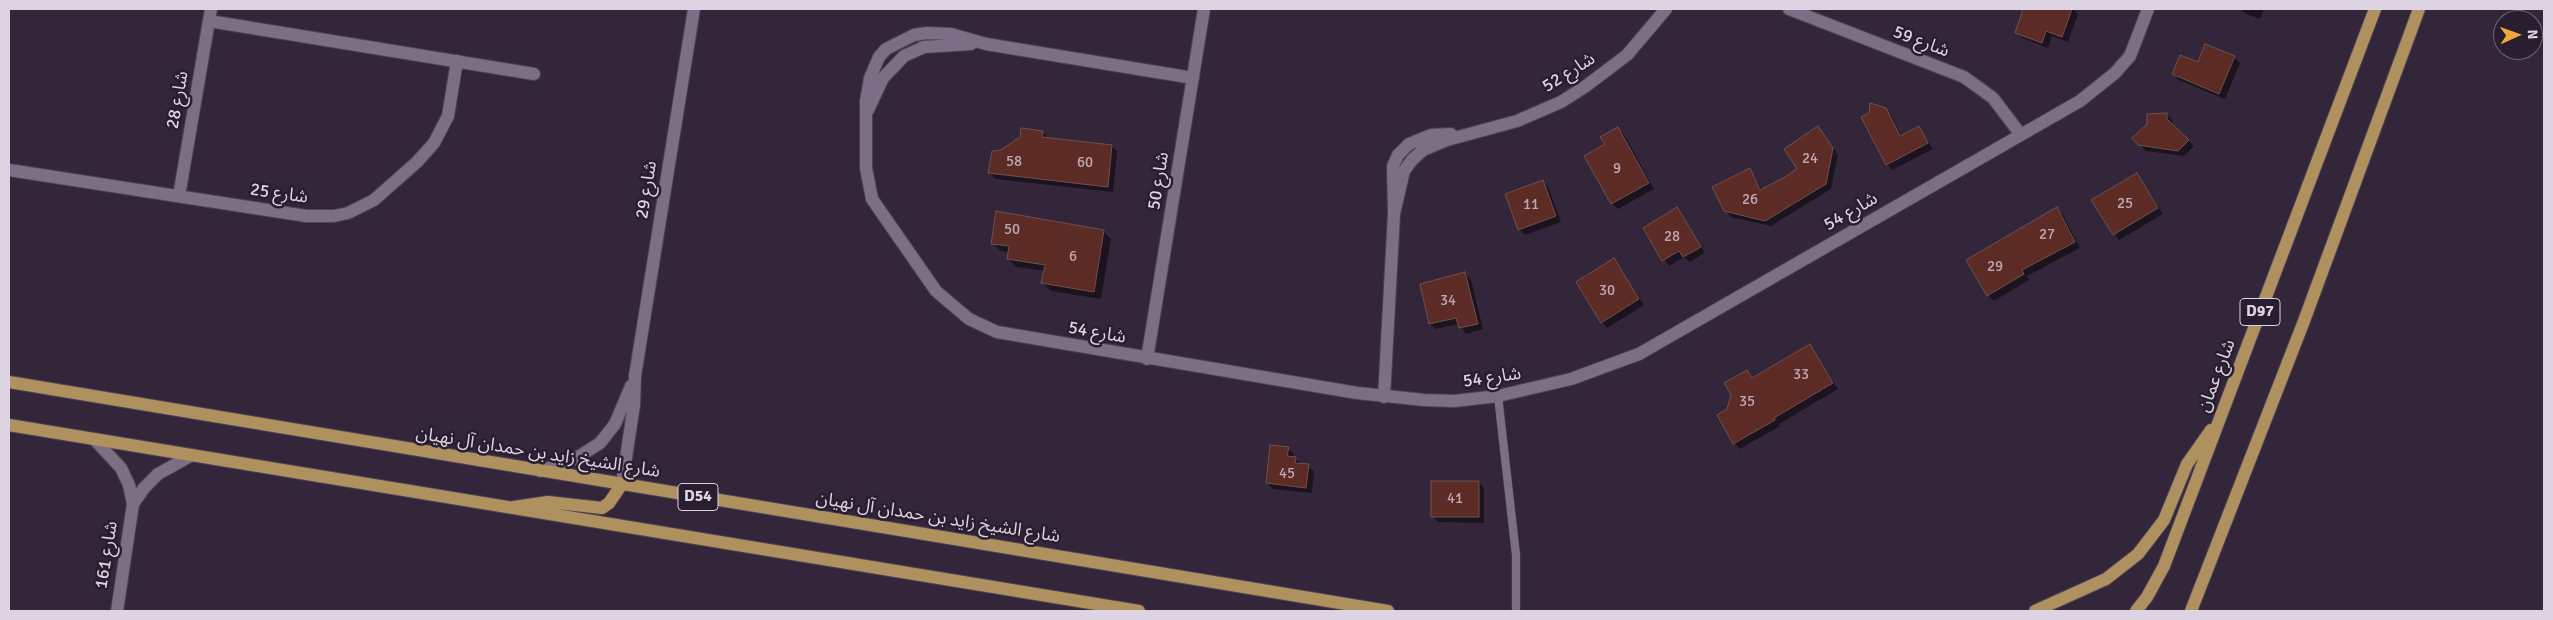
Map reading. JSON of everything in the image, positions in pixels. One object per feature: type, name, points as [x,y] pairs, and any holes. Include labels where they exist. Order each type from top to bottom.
[{"type":"main road","name":"شارع عمان","points":[[2136,611],[2147,597],[2164,566],[2375,9]]},
{"type":"main road","name":"D97","points":[[2191,611],[2304,321],[2419,9]]},
{"type":"main road","name":"شارع الشيخ زايد بن حمدان آل نهيان","points":[[9,382],[1388,611]]},
{"type":"main road","points":[[2035,611],[2106,579],[2138,554],[2164,520],[2193,454],[2218,422]]},
{"type":"main road","name":"D54","points":[[9,425],[1139,611]]},
{"type":"main road","points":[[509,508],[522,504],[548,502],[602,508],[609,503],[622,484]]},
{"type":"street","name":"شارع 29","points":[[622,484],[634,405],[635,376],[694,9]]},
{"type":"street","name":"شارع 50","points":[[1147,359],[1204,9]]},
{"type":"street","name":"شارع 52","points":[[1384,397],[1394,214],[1402,177],[1412,160],[1430,146],[1539,112],[1586,86],[1627,55],[1666,9]]},
{"type":"street","name":"شارع 59","points":[[1789,9],[1964,77],[1993,98],[2021,135]]},
{"type":"street","name":"شارع 54","points":[[1193,78],[986,44],[924,47],[904,56],[883,78],[867,113],[866,179],[872,199],[936,291],[946,302],[969,319],[997,332],[1147,359],[1384,397],[1454,401],[1498,396],[1571,379],[1639,354],[2080,101],[2115,73],[2130,56],[2148,9]]},
{"type":"street","points":[[210,15],[534,74]]},
{"type":"street","name":"شارع 28","points":[[179,196],[210,15]]},
{"type":"street","name":"شارع 25","points":[[9,170],[320,217],[348,213],[374,200],[417,162],[434,143],[448,116],[457,61]]},
{"type":"street","name":"شارع 29","points":[[540,471],[575,459],[600,443],[615,424],[635,376]]},
{"type":"street","name":"شارع 161","points":[[94,439],[121,468],[129,485],[133,504],[117,611]]},
{"type":"street","name":"شارع 161","points":[[133,504],[144,488],[158,474],[192,455]]},
{"type":"lane","points":[[1498,396],[1516,555],[1516,611]]},
{"type":"building","points":[[2023,9],[2072,9],[2062,37],[2046,31],[2042,43],[2015,33]]},
{"type":"building","points":[[2205,44],[2235,56],[2219,94],[2172,74],[2180,55],[2198,62]]},
{"type":"building","points":[[1870,103],[1886,108],[1900,136],[1919,126],[1928,143],[1886,165],[1861,117],[1869,113]]},
{"type":"building","points":[[2167,113],[2167,119],[2189,140],[2178,151],[2138,145],[2132,138],[2147,124],[2147,114]]},
{"type":"building","points":[[1818,126],[1833,148],[1826,184],[1765,221],[1724,211],[1712,187],[1750,168],[1760,190],[1783,178],[1797,169],[1784,149]]},
{"type":"building","points":[[1618,127],[1649,183],[1611,204],[1584,156],[1605,144],[1600,137]]},
{"type":"building","points":[[1021,128],[1043,131],[1042,137],[1112,145],[1108,187],[988,173],[992,151],[1001,150],[1020,137]]},
{"type":"building","points":[[2137,173],[2158,208],[2113,235],[2091,200]]},
{"type":"building","points":[[1543,180],[1556,216],[1518,230],[1505,194]]},
{"type":"building","points":[[1677,207],[1701,247],[1683,257],[1679,251],[1662,261],[1643,228]]},
{"type":"building","points":[[2057,207],[2075,242],[2022,270],[2024,274],[1987,296],[1966,260]]},
{"type":"building","points":[[996,211],[1104,230],[1094,292],[1041,283],[1045,265],[1007,259],[1009,246],[991,244]]},
{"type":"building","points":[[1614,258],[1639,299],[1601,323],[1576,282]]},
{"type":"building","points":[[1465,272],[1478,324],[1459,328],[1456,318],[1429,324],[1420,284]]},
{"type":"building","points":[[1810,344],[1833,383],[1733,444],[1717,415],[1727,409],[1731,395],[1724,383],[1747,370],[1752,378]]},
{"type":"building","points":[[1270,445],[1289,447],[1287,456],[1296,457],[1295,463],[1309,464],[1306,488],[1266,483]]},
{"type":"building","points":[[1431,481],[1479,481],[1479,517],[1431,517]]}]
